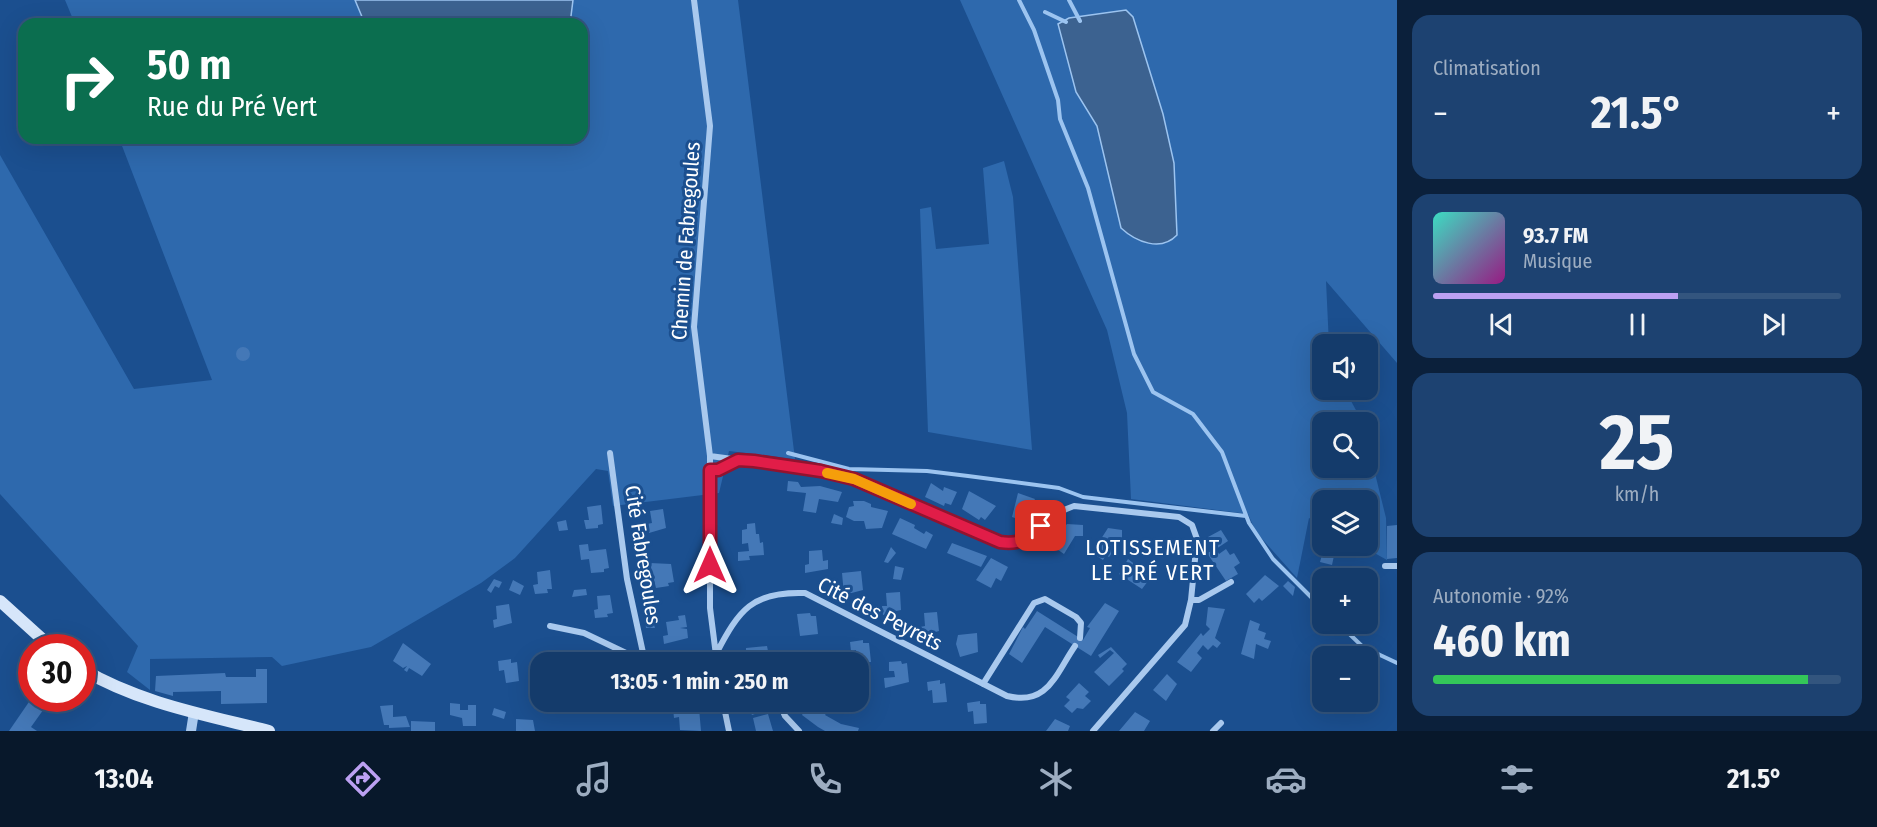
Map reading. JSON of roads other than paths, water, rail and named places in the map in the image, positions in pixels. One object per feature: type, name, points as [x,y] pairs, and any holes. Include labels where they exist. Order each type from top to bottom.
[{"type":"main road","points":[[0,596],[27,626]]},
{"type":"main road","points":[[0,602],[36,634]]},
{"type":"main road","points":[[96,677],[109,685],[194,712],[269,731]]},
{"type":"street","name":"Chemin de Fabregoules","points":[[694,0],[710,126],[694,327],[710,456],[710,608],[716,652]]},
{"type":"street","name":"Cité Fabregoules","points":[[610,453],[627,579],[645,652]]},
{"type":"street","points":[[710,456],[821,471],[854,479],[993,540],[1012,544],[1024,542],[1058,511],[1074,506],[1179,517],[1192,525],[1197,539],[1191,600],[1185,625],[1093,731]]},
{"type":"street","points":[[710,470],[718,470],[738,460]]},
{"type":"street","points":[[1385,566],[1397,566]]},
{"type":"street","points":[[1191,600],[1199,600],[1232,582]]},
{"type":"street","name":"Cité des Peyrets","points":[[718,652],[738,614],[757,600],[782,592],[805,593],[1007,696],[1024,700],[1043,693],[1075,646]]},
{"type":"street","points":[[983,684],[1034,603],[1040,599],[1045,598],[1076,616],[1081,623],[1080,638]]},
{"type":"street","name":"Cité Fabregoules","points":[[550,626],[584,633],[625,652]]},
{"type":"street","points":[[191,731],[194,712]]},
{"type":"street","points":[[725,712],[729,731]]},
{"type":"street","points":[[783,712],[799,731]]},
{"type":"street","points":[[1213,731],[1221,723]]},
{"type":"waterway","points":[[1019,0],[1034,30],[1058,100],[1060,119],[1088,188],[1134,354],[1153,392],[1193,414],[1222,452],[1249,523],[1273,559],[1312,598]]},
{"type":"waterway","points":[[1069,0],[1080,21]]},
{"type":"waterway","points":[[1045,12],[1066,22]]},
{"type":"waterway","points":[[788,453],[849,469],[927,471],[1059,488],[1083,497],[1246,516]]},
{"type":"waterway","points":[[1349,634],[1363,647],[1397,663]]},
{"type":"district","name":"LOTISSEMENT LE PRÉ VERT","points":[[1153,560]]}]
